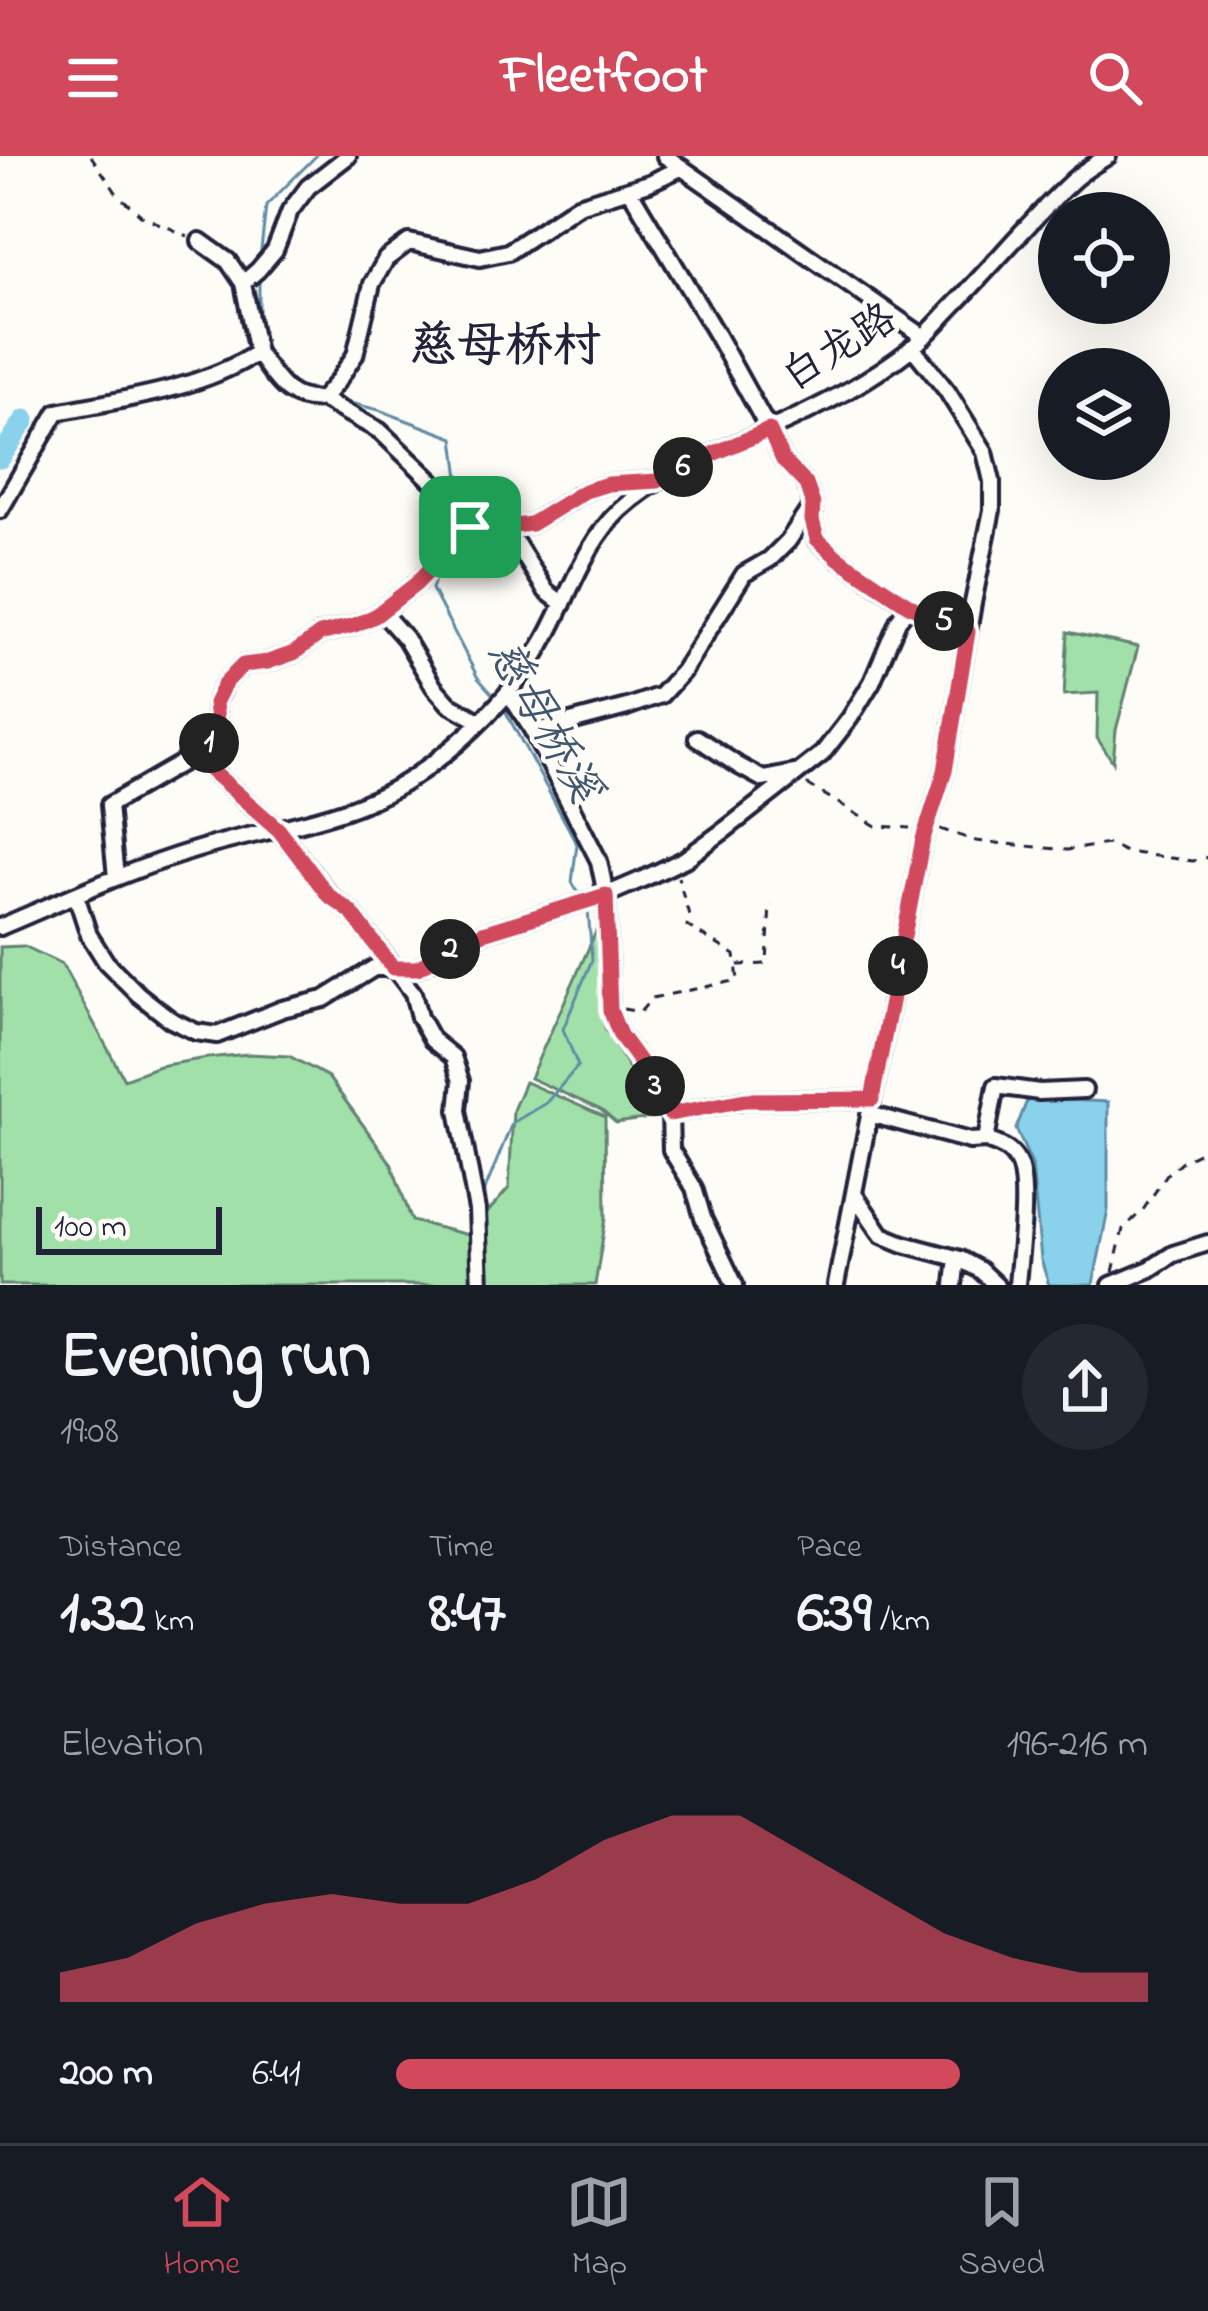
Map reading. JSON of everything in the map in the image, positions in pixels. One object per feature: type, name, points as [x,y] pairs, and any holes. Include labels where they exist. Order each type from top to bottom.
[{"type":"street","points":[[243,283],[275,250],[290,211],[308,187],[348,156]]},
{"type":"street","points":[[665,156],[918,342],[985,452],[992,481],[992,509],[945,771],[926,832],[836,1285]]},
{"type":"street","name":"白龙路","points":[[0,927],[195,850],[350,809],[419,773],[508,692],[541,647],[592,546],[614,517],[646,488],[846,391],[918,342],[1072,180],[1108,156]]},
{"type":"street","points":[[322,398],[355,355],[372,284],[386,260],[409,242],[480,257],[508,252],[578,205],[681,168]]},
{"type":"street","points":[[629,189],[783,460],[806,484],[817,539],[910,606],[968,632]]},
{"type":"street","points":[[200,241],[228,260],[243,283],[257,353],[288,392],[304,400],[322,398],[380,431],[434,484],[457,520],[470,527],[531,524],[585,491],[608,484],[658,481]]},
{"type":"street","points":[[0,510],[57,412],[155,393],[233,368],[257,353]]},
{"type":"street","points":[[533,732],[661,695],[683,670],[744,574],[779,550],[813,504]]},
{"type":"street","points":[[116,878],[110,805],[219,740],[215,703],[225,683],[243,665],[294,653],[320,634],[355,625],[381,611],[416,584],[470,527]]},
{"type":"street","points":[[506,527],[546,591],[563,604]]},
{"type":"street","points":[[76,895],[89,935],[106,962],[171,1020],[196,1032],[217,1035],[282,1009],[324,999],[374,968],[417,968],[483,933],[606,895],[685,859],[822,754],[872,682],[898,621],[910,606]]},
{"type":"street","points":[[381,611],[449,704],[479,721]]},
{"type":"street","points":[[508,692],[599,861],[606,895],[610,1007],[620,1035],[670,1114],[671,1150],[694,1188],[735,1285]]},
{"type":"street","points":[[697,738],[763,779],[798,774]]},
{"type":"street","points":[[200,753],[206,766],[279,830],[328,895],[351,912],[413,993],[432,1040],[453,1057],[461,1081],[458,1110],[477,1210],[480,1285]]},
{"type":"street","points":[[986,1140],[997,1086],[1039,1092],[1084,1090]]},
{"type":"street","points":[[670,1114],[745,1100],[870,1107],[970,1142],[986,1140],[1007,1148],[1019,1164],[1023,1187],[1017,1285]]},
{"type":"street","points":[[854,1194],[882,1235],[960,1259],[996,1285]]},
{"type":"street","points":[[1110,1285],[1173,1254],[1208,1243]]},
{"type":"street","points":[[954,1285],[960,1259]]},
{"type":"path","points":[[91,156],[118,195],[142,216],[200,241]]},
{"type":"path","points":[[798,774],[876,826],[890,829],[908,826],[976,841],[1067,850],[1109,844],[1126,852],[1192,861],[1208,856]]},
{"type":"path","points":[[610,1007],[640,1012],[652,998],[738,980],[735,955],[688,926],[674,864]]},
{"type":"path","points":[[736,965],[767,964],[770,903]]},
{"type":"path","points":[[1110,1285],[1123,1229],[1143,1210],[1167,1174],[1208,1148]]},
{"type":"green space","points":[[1068,632],[1138,647],[1116,730],[1113,762],[1097,738],[1098,693],[1064,695]]},
{"type":"green space","points":[[599,925],[605,1029],[659,1117],[616,1123],[601,1110],[530,1078]]},
{"type":"green space","points":[[24,946],[62,964],[124,1079],[159,1066],[248,1054],[289,1056],[328,1077],[391,1163],[412,1221],[468,1235],[509,1188],[513,1110],[525,1082],[605,1117],[606,1218],[595,1285],[0,1285],[0,947]]},
{"type":"water","points":[[1028,1098],[1108,1102],[1108,1210],[1093,1285],[1049,1285],[1041,1260],[1032,1165],[1016,1129]]},
{"type":"waterway","name":"慈母桥溪","points":[[260,259],[266,206],[316,156]]},
{"type":"waterway","name":"慈母桥溪","points":[[259,275],[259,331]]},
{"type":"waterway","name":"慈母桥溪","points":[[280,373],[301,390]]},
{"type":"waterway","name":"慈母桥溪","points":[[338,400],[454,438],[461,494],[458,510]]},
{"type":"waterway","points":[[0,458],[25,420]]},
{"type":"waterway","name":"慈母桥溪","points":[[438,570],[432,589],[478,678],[496,698]]},
{"type":"waterway","name":"慈母桥溪","points":[[502,705],[577,844],[572,882],[580,896]]},
{"type":"waterway","name":"慈母桥溪","points":[[481,1200],[512,1123],[546,1103],[578,1066],[563,1029],[592,960],[588,909]]},
{"type":"district","name":"慈母桥村","points":[[505,348]]},
{"type":"route","points":[[769,430],[783,460],[806,484],[817,539],[910,606],[968,632],[945,771],[923,839],[872,1099],[745,1100],[670,1114],[620,1035],[610,1010],[606,895],[483,933],[412,970],[393,968],[351,912],[328,895],[279,830],[206,766],[200,753],[208,743],[219,740],[215,703],[225,683],[243,665],[294,653],[320,634],[375,616],[416,584],[470,527],[531,524],[585,491],[608,484],[658,481],[769,430]]}]
